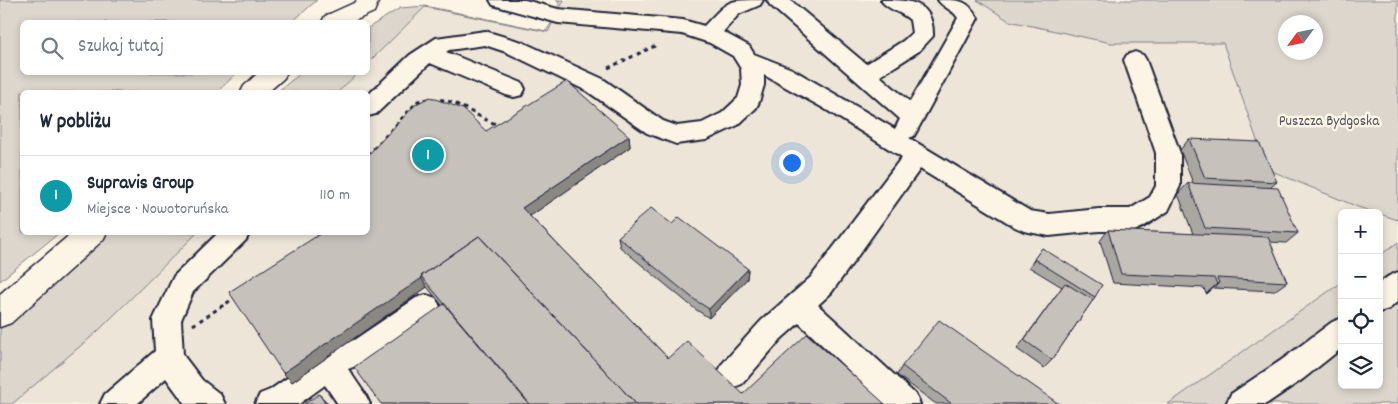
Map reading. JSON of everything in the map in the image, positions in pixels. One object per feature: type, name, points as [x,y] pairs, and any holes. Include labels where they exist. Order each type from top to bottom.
[{"type":"main road","points":[[333,20],[348,0]]},
{"type":"main road","points":[[337,20],[366,7],[368,0]]},
{"type":"main road","points":[[254,90],[272,75]]},
{"type":"main road","points":[[0,314],[89,235]]},
{"type":"lane","points":[[370,106],[418,60],[444,43],[485,38],[514,47],[595,85],[656,127],[676,135],[706,131],[730,119],[748,102],[753,85],[752,68],[741,51],[718,38],[683,27],[558,16],[500,0]]},
{"type":"lane","points":[[708,35],[732,9],[753,0]]},
{"type":"lane","points":[[777,0],[913,117]]},
{"type":"lane","points":[[864,75],[912,46],[922,36],[922,23],[916,14],[901,2],[891,0]]},
{"type":"lane","points":[[732,374],[771,330],[821,285],[908,149],[913,117],[968,18],[963,8],[948,0]]},
{"type":"lane","points":[[428,53],[514,89]]},
{"type":"lane","points":[[747,60],[784,75],[1024,220],[1049,225],[1099,220],[1134,220],[1159,204],[1168,186],[1168,153],[1135,60]]},
{"type":"lane","points":[[210,404],[200,400],[180,376],[168,347],[167,320],[183,284],[234,235]]},
{"type":"lane","points":[[798,305],[905,404]]},
{"type":"lane","points":[[296,404],[345,370],[362,351],[426,307]]},
{"type":"lane","points":[[1242,404],[1293,369],[1338,334]]},
{"type":"lane","points":[[116,404],[168,347]]},
{"type":"lane","points":[[270,404],[280,400],[338,358],[362,351]]},
{"type":"lane","points":[[336,376],[356,404]]},
{"type":"path","points":[[168,347],[203,319],[244,292]]},
{"type":"shaded area","points":[[564,0],[977,0],[1010,21],[1111,43],[1223,43],[1267,169],[1365,209],[1338,209],[1338,285],[1168,404],[12,404],[97,332],[195,235],[370,235],[370,90],[340,90],[356,75],[370,75],[370,61],[425,7],[548,32],[558,16]]},
{"type":"shaded area","points":[[1383,215],[1398,220],[1398,242],[1383,253]]},
{"type":"green space","points":[[0,0],[317,0],[294,20],[20,20],[20,75],[235,75],[219,90],[20,90],[20,235],[57,235],[0,281]]},
{"type":"green space","points":[[556,0],[564,0],[557,14],[559,1]]},
{"type":"green space","name":"Puszcza Bydgoska","points":[[977,0],[1398,0],[1398,220],[1383,215],[1383,209],[1364,209],[1358,207],[1267,169],[1223,43],[1111,43],[1009,21]]},
{"type":"green space","points":[[425,6],[546,31],[555,18],[548,32],[425,7],[370,61],[370,27],[400,8]]},
{"type":"green space","points":[[298,75],[356,75],[340,90],[280,90]]},
{"type":"green space","points":[[106,235],[195,235],[97,332],[12,404],[0,404],[0,321]]},
{"type":"green space","points":[[1398,242],[1398,404],[1168,404],[1338,285],[1338,389],[1383,389],[1383,253]]},
{"type":"building","points":[[567,81],[629,136],[522,208],[668,358],[687,341],[743,394],[807,334],[885,404],[636,404],[479,236],[421,276],[422,278],[283,373],[229,292],[318,235],[370,235],[370,153],[416,104],[430,97],[463,109],[486,131]]},
{"type":"building","points":[[1189,139],[1259,142],[1277,182],[1205,178]]},
{"type":"building","points":[[1188,183],[1278,188],[1298,233],[1205,228]]},
{"type":"building","points":[[651,208],[672,224],[679,217],[748,269],[709,309],[695,300],[618,237]]},
{"type":"building","points":[[1108,230],[1268,237],[1287,282],[1217,278],[1219,283],[1217,284],[1214,278],[1121,274]]},
{"type":"building","points":[[479,236],[636,404],[530,404],[421,276]]},
{"type":"building","points":[[1042,248],[1102,285],[1095,297],[1034,259]]},
{"type":"building","points":[[1065,283],[1093,300],[1052,360],[1024,340]]},
{"type":"building","points":[[444,304],[529,404],[381,404],[354,367]]},
{"type":"building","points":[[939,320],[1059,404],[952,404],[902,366]]},
{"type":"building","points":[[319,394],[326,404],[304,404]]},
{"type":"place","name":"Supravis Group","points":[[428,155]]}]
